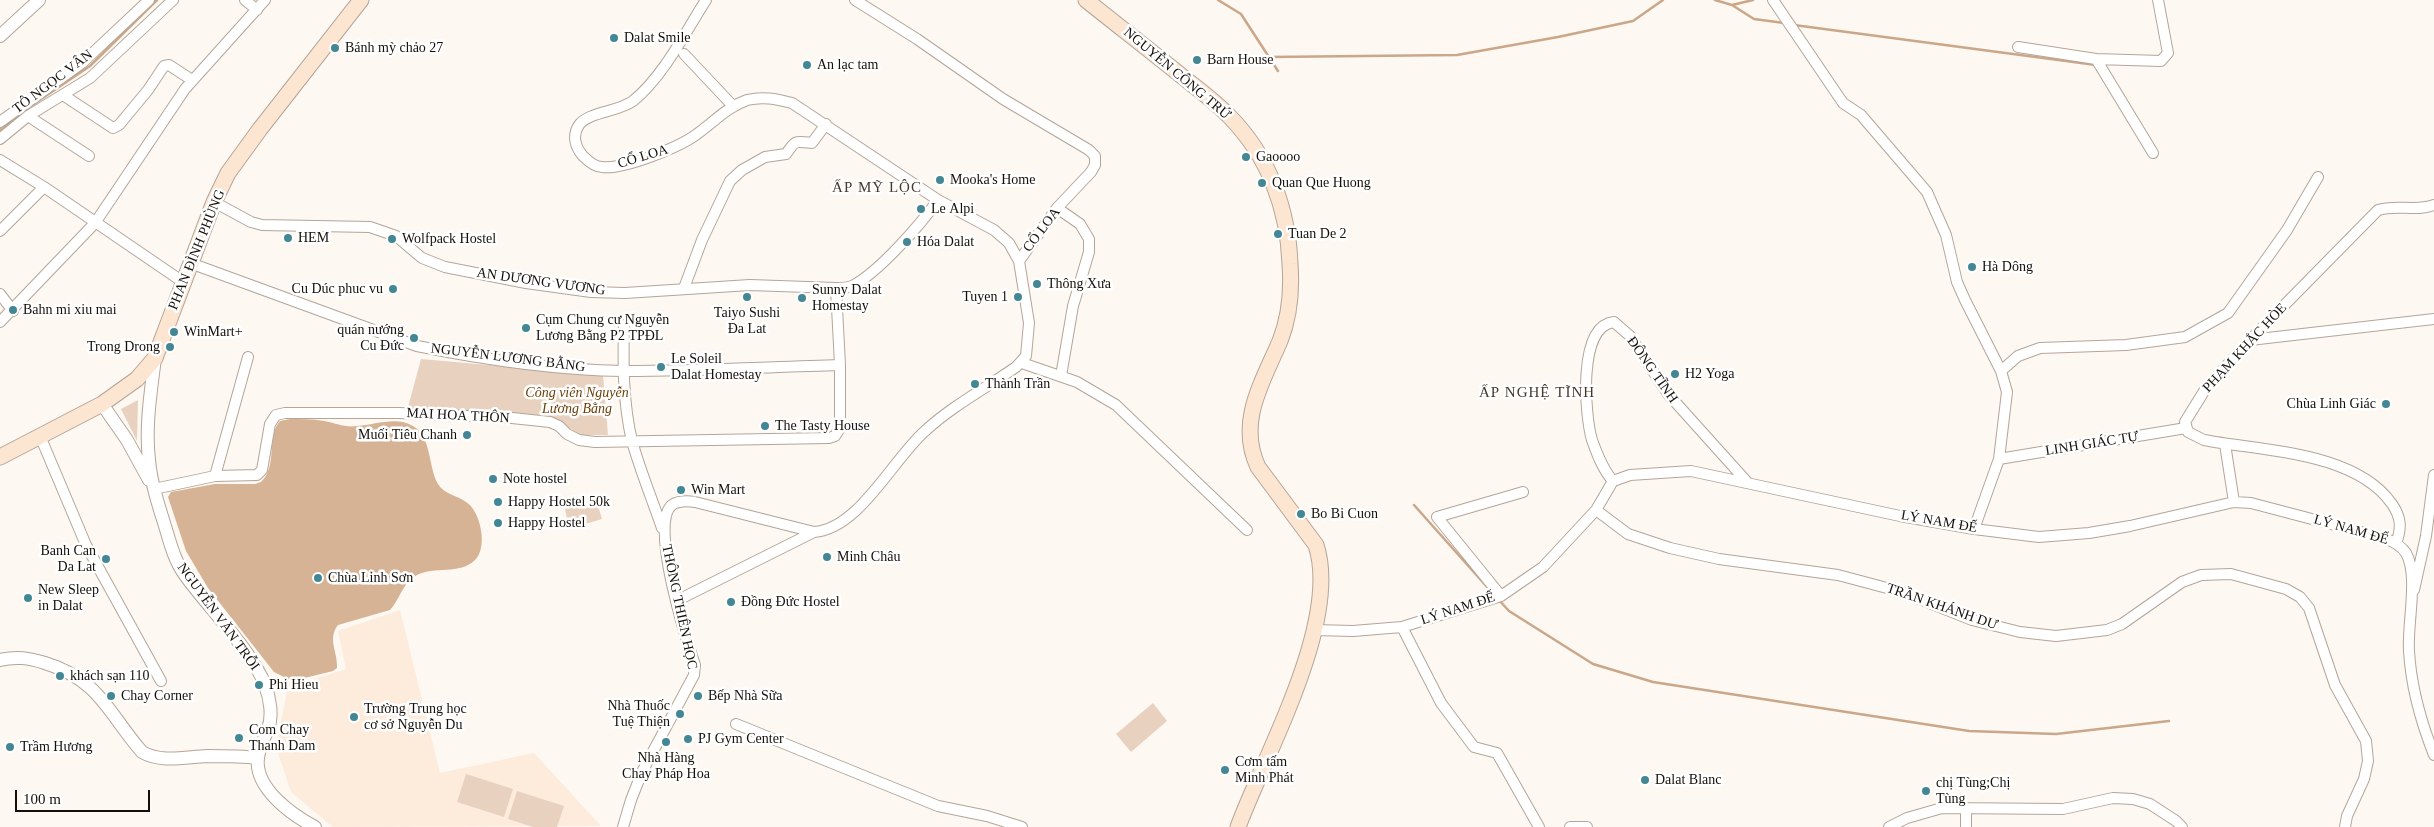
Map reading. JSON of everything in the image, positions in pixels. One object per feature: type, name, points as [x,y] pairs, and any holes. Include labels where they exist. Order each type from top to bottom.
[{"type":"main road","name":"PHAN ĐÌNH PHÙNG","points":[[0,458],[102,404],[137,379],[155,358],[182,282],[214,202],[239,157],[362,0]]},
{"type":"main road","name":"NGUYỄN CÔNG TRỨ","points":[[1086,0],[1231,118],[1259,154],[1272,177],[1285,217],[1292,280],[1290,304],[1282,337],[1258,393],[1249,421],[1249,438],[1251,452],[1258,467],[1316,545],[1320,558],[1321,579],[1314,630],[1306,662],[1278,734],[1238,827]]},
{"type":"street","points":[[0,36],[39,0]]},
{"type":"street","name":"TÔ NGỌC VÂN","points":[[0,122],[82,63],[149,0]]},
{"type":"street","name":"TÔ NGỌC VÂN","points":[[0,139],[28,116],[90,78],[173,0]]},
{"type":"street","points":[[245,0],[257,10]]},
{"type":"street","points":[[0,322],[13,311],[36,283],[95,224],[192,80],[265,0]]},
{"type":"street","name":"CỔ LOA","points":[[706,0],[664,64],[642,92],[618,110],[589,117],[579,124],[575,134],[575,145],[592,164],[601,168],[645,159],[688,140],[733,106],[758,98],[776,99],[792,103],[938,200],[994,230],[1009,243],[1019,261],[1057,208],[1091,172],[1095,165],[1095,156],[1089,150],[1003,99],[855,0]]},
{"type":"street","points":[[1773,0],[1844,103],[1861,115],[1927,192],[1946,234],[1957,282],[2002,371],[2007,392],[1999,459],[1974,529]]},
{"type":"street","points":[[2018,47],[2096,59],[2147,62],[2166,58],[2168,53],[2158,0]]},
{"type":"street","points":[[684,54],[733,106]]},
{"type":"street","points":[[2096,59],[2153,152]]},
{"type":"street","points":[[63,95],[113,128],[119,125],[125,118],[164,66],[170,65],[192,80]]},
{"type":"street","points":[[28,116],[89,156]]},
{"type":"street","points":[[684,288],[702,240],[730,181],[742,170],[765,157],[786,154],[792,144],[797,141],[812,143],[826,124]]},
{"type":"street","points":[[0,160],[44,187],[95,224],[182,282]]},
{"type":"street","points":[[2002,371],[2018,356],[2040,348],[2126,345],[2185,337],[2228,312],[2287,230],[2318,177]]},
{"type":"street","points":[[0,231],[44,187]]},
{"type":"street","name":"AN DƯƠNG VƯƠNG","points":[[214,202],[251,222],[262,225],[334,225],[383,230],[396,236],[422,258],[434,263],[526,283],[591,292],[625,293],[750,285],[836,288],[851,286],[867,275],[924,221],[938,200]]},
{"type":"street","name":"PHẠM KHẮC HÒE","points":[[2186,428],[2187,417],[2206,388],[2250,340],[2378,210],[2389,207],[2422,210],[2434,205]]},
{"type":"street","points":[[1057,208],[1080,224],[1087,232],[1089,239],[1089,252],[1073,306],[1061,376]]},
{"type":"street","points":[[676,601],[814,532],[832,526],[854,511],[923,432],[1022,363],[1028,347],[1029,323],[1019,261]]},
{"type":"street","name":"NGUYỄN LƯƠNG BẰNG","points":[[190,263],[417,346],[454,354],[624,371],[840,365]]},
{"type":"street","name":"MAI HOA THÔN","points":[[154,489],[215,476],[257,476],[262,470],[270,424],[276,415],[285,413],[400,412],[512,418],[550,422],[579,440],[830,438],[835,436],[840,428],[840,365],[836,288]]},
{"type":"street","points":[[0,294],[13,311]]},
{"type":"street","points":[[2250,340],[2434,319]]},
{"type":"street","name":"ĐÔNG TĨNH","points":[[1613,481],[1607,474],[1592,440],[1587,383],[1587,356],[1596,335],[1608,323],[1614,322],[1630,336],[1668,394],[1748,482]]},
{"type":"street","points":[[624,325],[624,371],[627,413],[632,441],[663,532]]},
{"type":"street","name":"NGUYỄN VĂN TRỖI","points":[[155,358],[148,440],[154,489],[173,552],[184,573],[249,658],[265,685],[270,710],[270,723],[258,758]]},
{"type":"street","points":[[215,476],[248,358]]},
{"type":"street","points":[[1022,363],[1061,376],[1095,391],[1120,408],[1247,530]]},
{"type":"street","points":[[102,404],[127,440],[154,489]]},
{"type":"street","points":[[2186,428],[2197,438],[2321,460],[2361,477],[2384,493],[2395,508],[2402,527],[2396,543]]},
{"type":"street","name":"LINH GIÁC TỰ","points":[[1999,459],[2186,428]]},
{"type":"street","points":[[40,436],[86,545],[161,681]]},
{"type":"street","points":[[2226,444],[2234,502]]},
{"type":"street","name":"LÝ NAM ĐẾ","points":[[1314,630],[1353,631],[1402,627],[1500,596],[1543,566],[1596,510],[1613,481],[1630,474],[1691,471],[1748,482],[1830,502],[1974,529],[2039,536],[2089,533],[2130,526],[2234,502],[2266,506],[2396,543],[2406,553],[2411,571],[2408,650],[2412,680],[2434,754]]},
{"type":"street","points":[[2411,602],[2426,536],[2434,476]]},
{"type":"street","points":[[1500,596],[1437,517],[1523,492]]},
{"type":"street","name":"THÔNG THIÊN HỌC","points":[[624,827],[631,800],[642,772],[694,675],[695,665],[676,601],[663,532],[666,515],[672,505],[689,501],[814,532]]},
{"type":"street","name":"TRẦN KHÁNH DƯ","points":[[1596,510],[1628,534],[1670,548],[1719,559],[1838,575],[1902,592],[1972,620],[2020,632],[2056,636],[2107,630],[2122,624],[2182,582],[2201,575],[2231,574],[2286,589],[2300,597],[2309,608],[2335,685],[2366,741],[2368,756],[2364,779],[2347,816],[2346,827]]},
{"type":"street","points":[[1402,627],[1441,703],[1474,747],[1497,753],[1540,827]]},
{"type":"street","points":[[0,660],[27,658],[52,666],[81,679],[100,696],[142,752],[150,757],[163,759],[233,756],[258,758],[258,771],[265,784],[280,801],[302,820],[315,827]]},
{"type":"street","points":[[736,724],[938,806],[987,816],[1022,827]]},
{"type":"street","points":[[1889,827],[1925,812],[1942,808],[1966,810],[2063,809],[2113,798],[2133,799],[2150,804],[2163,811],[2182,827]]},
{"type":"street","points":[[1966,810],[1966,827]]},
{"type":"street","points":[[1570,827],[1587,827]]},
{"type":"shaded area","points":[[290,419],[320,420],[348,426],[393,421],[413,426],[424,437],[438,484],[448,493],[462,500],[476,513],[482,539],[479,554],[469,565],[455,569],[424,572],[417,575],[408,582],[390,610],[338,625],[333,635],[337,668],[333,671],[292,681],[274,672],[208,588],[186,551],[168,497],[171,492],[215,484],[255,484],[261,482],[269,468],[276,428],[280,421]]},
{"type":"shaded area","name":"Trường Trung học cơ sở Nguyễn Du","points":[[400,610],[440,773],[534,753],[601,826],[333,827],[291,792],[276,747],[288,687],[346,669],[338,631]]},
{"type":"green space","name":"Công viên Nguyễn Lương Bằng","points":[[421,359],[603,375],[608,435],[581,435],[551,417],[408,407]]},
{"type":"green space","points":[[138,400],[137,441],[121,409]]},
{"type":"green space","points":[[597,502],[602,519],[569,529],[565,509]]},
{"type":"green space","points":[[1153,703],[1167,721],[1131,752],[1116,734]]},
{"type":"green space","points":[[466,774],[513,789],[504,817],[457,802]]},
{"type":"green space","points":[[517,791],[564,806],[557,827],[533,827],[508,819]]},
{"type":"waterway","points":[[0,130],[25,110],[90,66],[157,0]]},
{"type":"waterway","points":[[1218,0],[1241,14],[1278,71]]},
{"type":"waterway","points":[[1269,57],[1457,55],[1633,21],[1663,0]]},
{"type":"waterway","points":[[1715,0],[1732,5],[1754,19],[1784,23]]},
{"type":"waterway","points":[[1732,5],[1753,0]]},
{"type":"waterway","points":[[1794,25],[2096,65]]},
{"type":"waterway","points":[[1414,505],[1488,588]]},
{"type":"waterway","points":[[1499,600],[1509,611],[1593,664],[1653,682],[1969,731],[2056,734],[2169,721]]},
{"type":"place","name":"Dalat Smile","points":[[614,38]]},
{"type":"place","name":"Bánh mỳ chảo 27","points":[[335,48]]},
{"type":"place","name":"Barn House","points":[[1197,60]]},
{"type":"place","name":"An lạc tam","points":[[807,65]]},
{"type":"place","name":"Gaoooo","points":[[1246,157]]},
{"type":"place","name":"Mooka's Home","points":[[940,180]]},
{"type":"place","name":"Quan Que Huong","points":[[1262,183]]},
{"type":"place","name":"Le Alpi","points":[[921,209]]},
{"type":"place","name":"Tuan De 2","points":[[1278,234]]},
{"type":"place","name":"HEM","points":[[288,238]]},
{"type":"place","name":"Wolfpack Hostel","points":[[392,239]]},
{"type":"place","name":"Hóa Dalat","points":[[907,242]]},
{"type":"place","name":"Hà Dông","points":[[1972,267]]},
{"type":"place","name":"Thông Xưa","points":[[1037,284]]},
{"type":"place","name":"Cu Dúc phuc vu","points":[[393,289]]},
{"type":"place","name":"Taiyo Sushi Đa Lat","points":[[747,297]]},
{"type":"place","name":"Tuyen 1","points":[[1018,297]]},
{"type":"place","name":"Sunny Dalat Homestay","points":[[802,298]]},
{"type":"place","name":"Bahn mi xiu mai","points":[[13,310]]},
{"type":"place","name":"Cụm Chung cư Nguyễn Lương Bằng P2 TPĐL","points":[[526,328]]},
{"type":"place","name":"WinMart+","points":[[174,332]]},
{"type":"place","name":"quán nướng Cu Đức","points":[[414,338]]},
{"type":"place","name":"Trong Drong","points":[[170,347]]},
{"type":"place","name":"Le Soleil Dalat Homestay","points":[[661,367]]},
{"type":"place","name":"H2 Yoga","points":[[1675,374]]},
{"type":"place","name":"Thành Trần","points":[[975,384]]},
{"type":"place","name":"Chùa Linh Giác","points":[[2386,404]]},
{"type":"place","name":"The Tasty House","points":[[765,426]]},
{"type":"place","name":"Muối Tiêu Chanh","points":[[467,435]]},
{"type":"place","name":"Note hostel","points":[[493,479]]},
{"type":"place","name":"Win Mart","points":[[681,490]]},
{"type":"place","name":"Happy Hostel 50k","points":[[498,502]]},
{"type":"place","name":"Bo Bi Cuon","points":[[1301,514]]},
{"type":"place","name":"Happy Hostel","points":[[498,523]]},
{"type":"place","name":"Minh Châu","points":[[827,557]]},
{"type":"place","name":"Banh Can Da Lat","points":[[106,559]]},
{"type":"place","name":"Chùa Linh Sơn","points":[[318,578]]},
{"type":"place","name":"New Sleep in Dalat","points":[[28,598]]},
{"type":"place","name":"Đồng Đức Hostel","points":[[731,602]]},
{"type":"place","name":"khách sạn 110","points":[[60,676]]},
{"type":"place","name":"Phi Hieu","points":[[259,685]]},
{"type":"place","name":"Chay Corner","points":[[111,696]]},
{"type":"place","name":"Bếp Nhà Sữa","points":[[698,696]]},
{"type":"place","name":"Nhà Thuốc Tuệ Thiện","points":[[680,714]]},
{"type":"place","name":"Trường Trung học cơ sở Nguyễn Du","points":[[354,717]]},
{"type":"place","name":"Com Chay Thanh Dam","points":[[239,738]]},
{"type":"place","name":"PJ Gym Center","points":[[688,739]]},
{"type":"place","name":"Nhà Hàng Chay Pháp Hoa","points":[[666,742]]},
{"type":"place","name":"Trầm Hương","points":[[10,747]]},
{"type":"place","name":"Cơm tấm Minh Phát","points":[[1225,770]]},
{"type":"place","name":"Dalat Blanc","points":[[1645,780]]},
{"type":"place","name":"chị Tùng;Chị Tùng","points":[[1926,791]]},
{"type":"district","name":"ẤP MỸ LỘC","points":[[877,188]]},
{"type":"district","name":"ẤP NGHỆ TĨNH","points":[[1537,393]]}]
